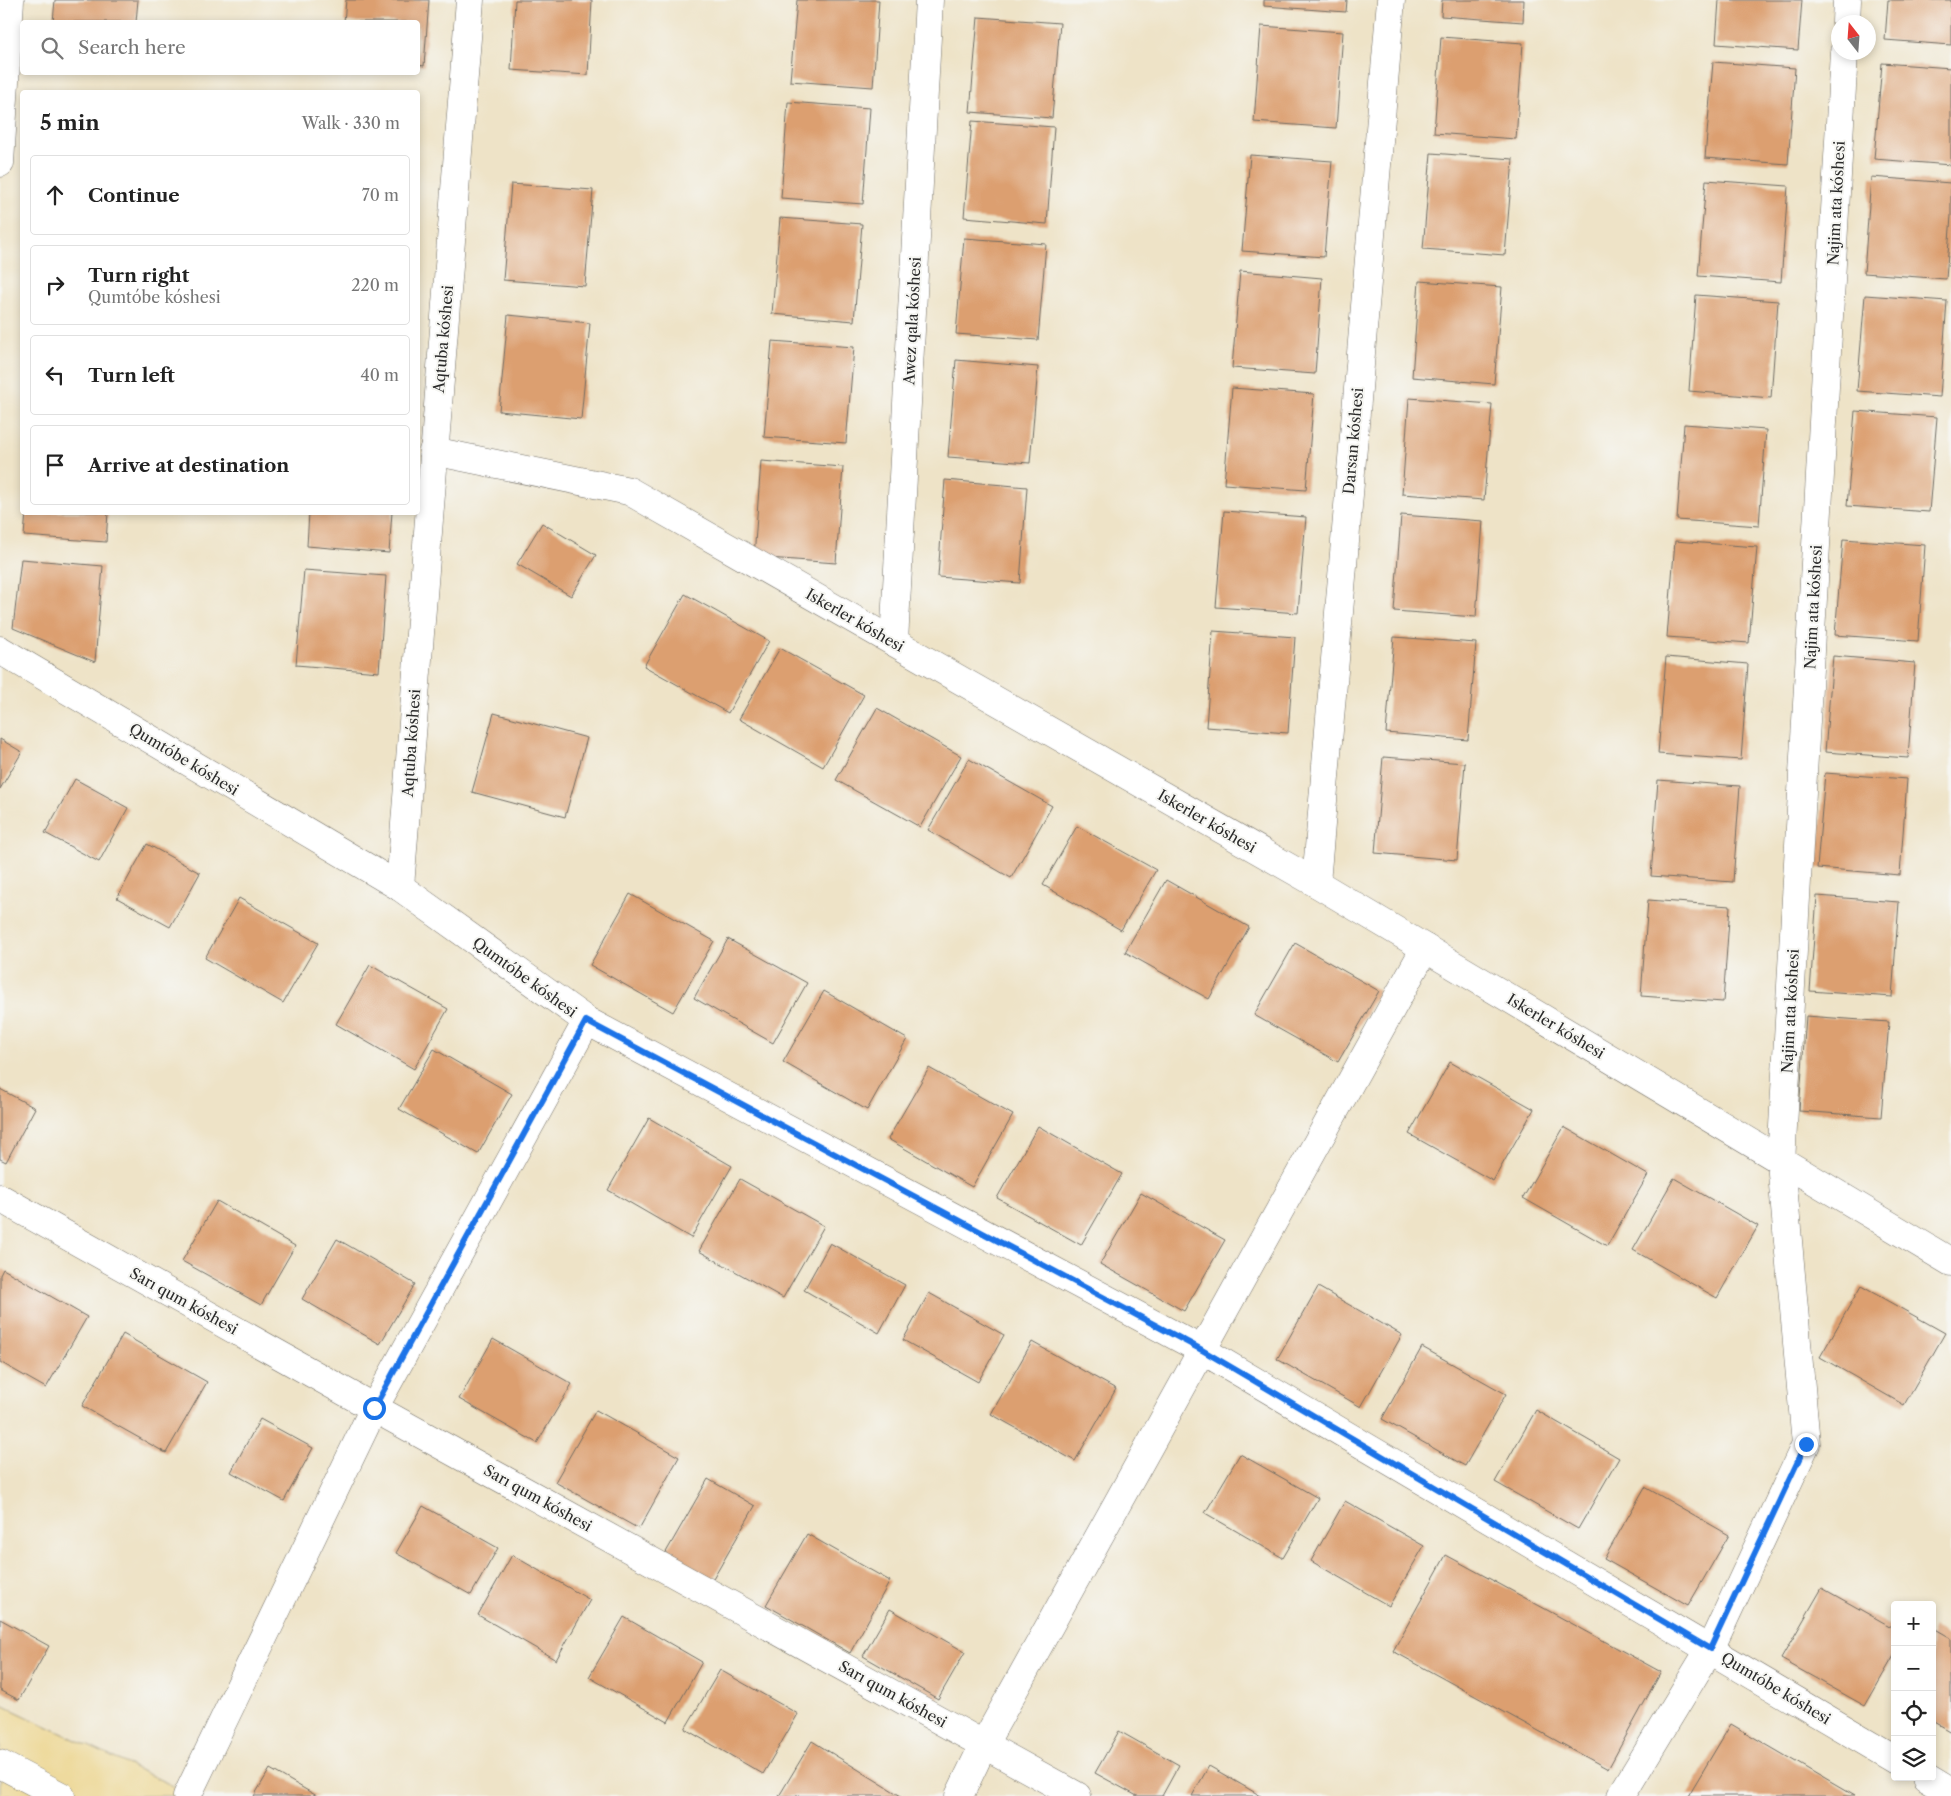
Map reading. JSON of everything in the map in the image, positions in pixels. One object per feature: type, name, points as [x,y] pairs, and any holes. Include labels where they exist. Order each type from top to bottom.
[{"type":"street","points":[[0,163],[10,0]]},
{"type":"street","name":"Aqtuba kóshesi","points":[[400,887],[470,0]]},
{"type":"street","name":"Awez qala kóshesi","points":[[894,642],[929,0]]},
{"type":"street","name":"Darsan kóshesi","points":[[1316,883],[1391,0]]},
{"type":"street","points":[[1846,15],[1847,0]]},
{"type":"street","name":"Najim ata kóshesi","points":[[1621,1796],[1710,1649],[1806,1444],[1781,1162],[1844,60]]},
{"type":"street","name":"Iskerler kóshesi","points":[[434,451],[629,491],[1316,883],[1951,1262]]},
{"type":"street","name":"Qumtóbe kóshesi","points":[[0,650],[400,887],[586,1021],[1202,1350],[1891,1757]]},
{"type":"street","points":[[959,1796],[984,1744],[1425,948]]},
{"type":"street","points":[[187,1796],[374,1408],[586,1021]]},
{"type":"street","name":"Sarı qum kóshesi","points":[[0,1198],[374,1408],[1077,1796]]},
{"type":"street","points":[[0,1764],[61,1796]]},
{"type":"street","points":[[1933,1781],[1951,1792]]},
{"type":"sand","points":[[0,1704],[188,1793],[187,1796],[0,1796]]},
{"type":"building","points":[[55,0],[138,0],[136,20],[53,20]]},
{"type":"building","points":[[346,0],[429,0],[424,66],[420,65],[420,20],[344,20]]},
{"type":"building","points":[[515,0],[592,0],[588,75],[511,70]]},
{"type":"building","points":[[797,0],[879,0],[873,87],[790,81]]},
{"type":"building","points":[[1264,0],[1347,0],[1346,12],[1264,6]]},
{"type":"building","points":[[1442,0],[1524,0],[1523,22],[1441,16]]},
{"type":"building","points":[[1719,0],[1802,0],[1798,50],[1716,44]]},
{"type":"building","points":[[1888,0],[1951,0],[1951,45],[1885,40]]},
{"type":"building","points":[[978,17],[1060,23],[1052,118],[970,112]]},
{"type":"building","points":[[1261,26],[1343,32],[1336,128],[1254,122]]},
{"type":"building","points":[[1441,37],[1523,43],[1516,139],[1434,133]]},
{"type":"building","points":[[1713,62],[1795,68],[1788,164],[1705,158]]},
{"type":"building","points":[[1882,63],[1951,68],[1951,165],[1874,159]]},
{"type":"building","points":[[788,102],[870,108],[863,204],[781,198]]},
{"type":"building","points":[[972,121],[1054,127],[1047,224],[964,217]]},
{"type":"building","points":[[1431,153],[1513,159],[1505,255],[1423,249]]},
{"type":"building","points":[[1250,155],[1332,161],[1324,257],[1242,251]]},
{"type":"building","points":[[1871,177],[1951,183],[1951,216],[1946,279],[1864,273]]},
{"type":"building","points":[[1706,180],[1788,186],[1781,282],[1698,276]]},
{"type":"building","points":[[511,184],[593,190],[585,286],[503,280]]},
{"type":"building","points":[[780,218],[862,224],[854,321],[772,314]]},
{"type":"building","points":[[964,238],[1046,244],[1038,340],[956,334]]},
{"type":"building","points":[[1240,271],[1322,278],[1315,374],[1232,368]]},
{"type":"building","points":[[1419,281],[1502,287],[1494,384],[1412,377]]},
{"type":"building","points":[[1696,295],[1778,301],[1771,398],[1689,391]]},
{"type":"building","points":[[1865,295],[1947,301],[1940,397],[1857,391]]},
{"type":"building","points":[[508,315],[590,323],[581,419],[499,411]]},
{"type":"building","points":[[772,341],[854,347],[846,443],[764,437]]},
{"type":"building","points":[[956,360],[1038,367],[1030,463],[948,457]]},
{"type":"building","points":[[1232,388],[1314,394],[1306,490],[1224,484]]},
{"type":"building","points":[[1409,398],[1492,404],[1484,500],[1402,494]]},
{"type":"building","points":[[1855,411],[1937,417],[1929,512],[1847,506]]},
{"type":"building","points":[[1684,424],[1766,430],[1759,526],[1677,520]]},
{"type":"building","points":[[761,461],[843,467],[836,563],[754,557]]},
{"type":"building","points":[[945,480],[1027,487],[1020,583],[938,577]]},
{"type":"building","points":[[1224,511],[1306,517],[1298,613],[1216,607]]},
{"type":"building","points":[[26,515],[108,515],[106,542],[24,536]]},
{"type":"building","points":[[309,515],[392,515],[389,553],[307,546]]},
{"type":"building","points":[[1401,515],[1483,521],[1476,617],[1394,611]]},
{"type":"building","points":[[542,523],[596,555],[571,596],[517,564]]},
{"type":"building","points":[[1843,539],[1925,545],[1918,641],[1835,635]]},
{"type":"building","points":[[1675,541],[1757,547],[1749,643],[1667,637]]},
{"type":"building","points":[[21,559],[103,566],[95,662],[13,628]]},
{"type":"building","points":[[304,570],[386,576],[379,672],[296,665]]},
{"type":"building","points":[[685,594],[769,641],[728,713],[644,666]]},
{"type":"building","points":[[1213,631],[1295,637],[1288,733],[1206,727]]},
{"type":"building","points":[[1394,637],[1476,643],[1468,740],[1386,733]]},
{"type":"building","points":[[780,648],[864,695],[823,767],[739,719]]},
{"type":"building","points":[[1833,656],[1915,663],[1908,758],[1825,752]]},
{"type":"building","points":[[1666,657],[1748,664],[1741,760],[1658,754]]},
{"type":"building","points":[[877,708],[961,756],[920,827],[836,780]]},
{"type":"building","points":[[494,713],[587,738],[565,817],[472,792]]},
{"type":"building","points":[[0,739],[22,752],[0,789]]},
{"type":"building","points":[[1383,757],[1465,763],[1457,860],[1375,853]]},
{"type":"building","points":[[969,759],[1052,806],[1011,878],[928,830]]},
{"type":"building","points":[[1825,773],[1907,779],[1900,875],[1817,868]]},
{"type":"building","points":[[75,779],[128,808],[99,862],[45,833]]},
{"type":"building","points":[[1658,780],[1740,786],[1733,882],[1651,876]]},
{"type":"building","points":[[1077,826],[1156,870],[1121,930],[1043,885]]},
{"type":"building","points":[[147,844],[200,873],[170,927],[117,898]]},
{"type":"building","points":[[1166,880],[1249,927],[1209,999],[1125,952]]},
{"type":"building","points":[[630,894],[714,941],[673,1012],[590,965]]},
{"type":"building","points":[[1817,896],[1899,902],[1892,997],[1810,991]]},
{"type":"building","points":[[239,898],[318,943],[283,1003],[205,958]]},
{"type":"building","points":[[1648,900],[1730,906],[1723,1002],[1641,996]]},
{"type":"building","points":[[728,939],[807,983],[773,1043],[694,998]]},
{"type":"building","points":[[1295,943],[1379,991],[1338,1062],[1254,1015]]},
{"type":"building","points":[[370,965],[448,1009],[414,1069],[336,1024]]},
{"type":"building","points":[[824,991],[907,1039],[867,1110],[783,1062]]},
{"type":"building","points":[[1806,1016],[1889,1022],[1881,1117],[1799,1111]]},
{"type":"building","points":[[434,1049],[512,1094],[478,1154],[399,1109]]},
{"type":"building","points":[[1450,1062],[1534,1109],[1493,1181],[1409,1134]]},
{"type":"building","points":[[929,1068],[1013,1115],[972,1187],[888,1139]]},
{"type":"building","points":[[0,1089],[35,1108],[6,1162],[0,1159]]},
{"type":"building","points":[[649,1118],[732,1166],[691,1238],[608,1190]]},
{"type":"building","points":[[1038,1126],[1122,1174],[1081,1245],[997,1198]]},
{"type":"building","points":[[1564,1127],[1648,1175],[1607,1246],[1523,1198]]},
{"type":"building","points":[[1674,1178],[1758,1226],[1717,1298],[1633,1250]]},
{"type":"building","points":[[740,1179],[824,1226],[783,1298],[699,1251]]},
{"type":"building","points":[[1141,1193],[1225,1240],[1184,1311],[1100,1264]]},
{"type":"building","points":[[217,1201],[295,1246],[261,1305],[182,1261]]},
{"type":"building","points":[[337,1239],[415,1284],[380,1344],[302,1299]]},
{"type":"building","points":[[830,1243],[905,1285],[879,1333],[804,1290]]},
{"type":"building","points":[[3,1269],[87,1317],[46,1388],[0,1362],[0,1275]]},
{"type":"building","points":[[1861,1286],[1945,1333],[1904,1405],[1820,1357]]},
{"type":"building","points":[[1318,1287],[1402,1335],[1361,1407],[1277,1359]]},
{"type":"building","points":[[929,1293],[1004,1335],[978,1382],[903,1340]]},
{"type":"building","points":[[123,1334],[207,1382],[166,1453],[82,1406]]},
{"type":"building","points":[[493,1339],[572,1384],[537,1443],[459,1399]]},
{"type":"building","points":[[1032,1342],[1116,1389],[1075,1461],[991,1414]]},
{"type":"building","points":[[1422,1347],[1506,1394],[1465,1466],[1382,1419]]},
{"type":"building","points":[[596,1410],[679,1457],[639,1529],[555,1482]]},
{"type":"building","points":[[1536,1410],[1619,1458],[1578,1529],[1495,1482]]},
{"type":"building","points":[[260,1419],[313,1448],[284,1501],[231,1472]]},
{"type":"building","points":[[1240,1454],[1318,1498],[1283,1558],[1205,1513]]},
{"type":"building","points":[[708,1479],[755,1506],[712,1581],[665,1554]]},
{"type":"building","points":[[1645,1487],[1729,1535],[1688,1606],[1604,1559]]},
{"type":"building","points":[[1345,1501],[1424,1546],[1389,1606],[1311,1561]]},
{"type":"building","points":[[423,1506],[498,1548],[471,1595],[396,1553]]},
{"type":"building","points":[[807,1534],[890,1581],[850,1653],[766,1605]]},
{"type":"building","points":[[512,1555],[590,1600],[556,1660],[478,1615]]},
{"type":"building","points":[[1446,1555],[1661,1672],[1608,1769],[1393,1651]]},
{"type":"building","points":[[1822,1588],[1891,1627],[1891,1661],[1865,1706],[1781,1659]]},
{"type":"building","points":[[890,1609],[965,1652],[938,1699],[863,1656]]},
{"type":"building","points":[[624,1617],[702,1662],[668,1722],[589,1677]]},
{"type":"building","points":[[0,1619],[49,1646],[19,1700],[0,1690]]},
{"type":"building","points":[[1936,1629],[1951,1638],[1951,1732],[1936,1723]]},
{"type":"building","points":[[720,1670],[798,1714],[763,1774],[685,1729]]},
{"type":"building","points":[[1731,1724],[1854,1796],[1688,1796]]},
{"type":"building","points":[[1119,1731],[1179,1765],[1162,1796],[1137,1796],[1095,1773]]},
{"type":"building","points":[[812,1741],[901,1796],[779,1796]]},
{"type":"building","points":[[1209,1766],[1261,1796],[1192,1796]]},
{"type":"building","points":[[270,1769],[317,1796],[254,1796]]},
{"type":"route","points":[[374,1408],[586,1021],[1202,1350],[1710,1649],[1806,1444]]}]
